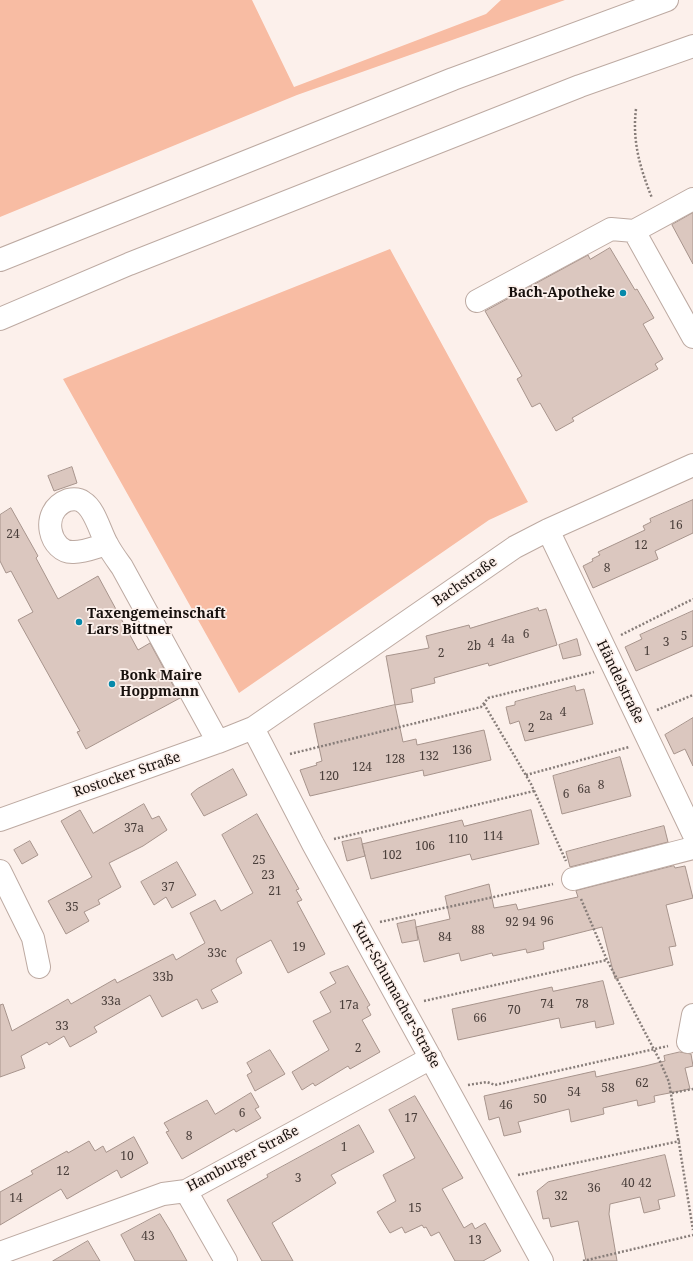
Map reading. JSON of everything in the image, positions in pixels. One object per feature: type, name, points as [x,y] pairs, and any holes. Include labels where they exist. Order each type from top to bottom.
[{"type":"main road","points":[[3,258],[453,79],[667,0]]},
{"type":"main road","points":[[0,319],[129,264],[567,91],[693,46]]},
{"type":"main road","points":[[477,301],[611,229],[634,231],[693,199]]},
{"type":"main road","points":[[634,231],[693,338]]},
{"type":"main road","name":"Bachstraße","points":[[254,728],[516,547],[548,530],[693,466]]},
{"type":"main road","name":"Händelstraße","points":[[548,530],[693,833]]},
{"type":"main road","points":[[107,544],[122,567],[218,742]]},
{"type":"main road","name":"Rostocker Straße","points":[[0,820],[254,728]]},
{"type":"main road","name":"Kurt-Schumacher-Straße","points":[[254,728],[314,844],[403,1006],[447,1090],[542,1261]]},
{"type":"main road","points":[[573,879],[693,848]]},
{"type":"main road","points":[[0,871],[33,938],[39,967]]},
{"type":"main road","points":[[688,1042],[693,1015]]},
{"type":"main road","name":"Hamburger Straße","points":[[0,1253],[163,1194],[186,1191],[431,1058]]},
{"type":"main road","points":[[186,1191],[226,1261]]},
{"type":"path","points":[[636,109],[635,147],[642,172],[661,217]]},
{"type":"path","points":[[602,644],[693,599]]},
{"type":"path","points":[[270,760],[481,708],[488,698],[614,667]]},
{"type":"path","points":[[638,719],[693,695]]},
{"type":"path","points":[[484,704],[534,791],[573,879],[606,960],[669,1082],[680,1141],[693,1230]]},
{"type":"path","points":[[526,775],[649,742]]},
{"type":"path","points":[[314,844],[534,791]]},
{"type":"path","points":[[360,929],[376,923],[573,879]]},
{"type":"path","points":[[403,1006],[606,960]]},
{"type":"path","points":[[447,1090],[487,1082],[495,1085],[688,1042]]},
{"type":"path","points":[[672,1093],[693,1090]]},
{"type":"path","points":[[499,1182],[516,1175],[680,1141]]},
{"type":"path","points":[[583,1261],[693,1236]]},
{"type":"shaded area","points":[[0,0],[252,0],[294,87],[486,14],[501,0],[565,0],[297,95],[0,217]]},
{"type":"shaded area","points":[[390,249],[528,502],[489,520],[239,693],[63,379]]},
{"type":"building","points":[[693,213],[693,264],[672,225]]},
{"type":"building","points":[[610,248],[654,318],[643,324],[663,359],[655,364],[658,369],[572,418],[574,421],[556,431],[540,403],[532,407],[517,379],[522,376],[485,311],[588,255],[590,259]]},
{"type":"building","points":[[72,467],[77,483],[54,491],[48,476]]},
{"type":"building","points":[[693,500],[693,533],[655,551],[658,559],[593,588],[583,566],[593,561],[592,559],[600,555],[598,552],[645,530],[643,526],[651,522],[650,519]]},
{"type":"building","points":[[11,508],[38,556],[36,558],[58,599],[98,576],[138,650],[150,643],[180,698],[86,749],[77,732],[80,731],[18,620],[33,612],[11,571],[6,573],[0,561],[0,515]]},
{"type":"building","points":[[538,608],[539,611],[546,609],[557,645],[489,666],[488,663],[434,678],[435,683],[411,689],[413,702],[395,705],[386,656],[429,648],[426,636],[469,625],[470,628]]},
{"type":"building","points":[[693,611],[693,646],[636,671],[625,647],[642,639],[640,635]]},
{"type":"building","points":[[577,639],[581,655],[563,659],[559,645]]},
{"type":"building","points":[[575,686],[576,691],[584,689],[593,724],[525,741],[519,721],[510,724],[506,707],[515,705],[515,702]]},
{"type":"building","points":[[395,705],[403,742],[416,739],[417,745],[484,730],[491,760],[424,776],[423,770],[310,796],[300,770],[317,765],[316,763],[322,761],[314,724]]},
{"type":"building","points":[[693,718],[693,766],[685,749],[674,754],[665,735]]},
{"type":"building","points":[[620,757],[631,796],[562,814],[553,776]]},
{"type":"building","points":[[233,769],[247,795],[204,816],[191,794],[197,789]]},
{"type":"building","points":[[144,804],[152,819],[159,816],[167,830],[143,846],[109,863],[121,887],[98,900],[100,904],[84,912],[89,921],[66,934],[48,901],[92,877],[61,821],[80,810],[93,833]]},
{"type":"building","points":[[531,810],[539,844],[472,860],[470,854],[371,879],[362,844],[462,820],[464,826]]},
{"type":"building","points":[[257,814],[299,889],[296,890],[302,900],[297,902],[325,954],[288,973],[271,940],[237,958],[236,961],[242,973],[211,990],[218,1002],[202,1009],[197,999],[162,1017],[150,995],[94,1027],[97,1032],[70,1047],[64,1036],[49,1045],[47,1042],[21,1056],[25,1068],[0,1077],[0,1005],[3,1004],[12,1031],[68,999],[71,1004],[115,979],[117,983],[173,954],[176,960],[205,943],[190,913],[215,900],[221,911],[253,893],[222,835]]},
{"type":"building","points":[[664,826],[668,842],[570,867],[566,852]]},
{"type":"building","points":[[361,838],[365,856],[347,861],[342,842]]},
{"type":"building","points":[[30,841],[38,855],[22,864],[14,850]]},
{"type":"building","points":[[177,862],[196,895],[172,908],[166,897],[154,905],[141,882]]},
{"type":"building","points":[[674,866],[675,868],[685,866],[693,898],[666,905],[676,946],[669,947],[673,965],[615,979],[602,927],[543,942],[544,949],[527,953],[526,949],[493,956],[492,953],[461,961],[459,953],[424,962],[416,927],[450,919],[445,896],[489,884],[494,908],[516,904],[518,910],[578,897],[576,891]]},
{"type":"building","points":[[415,920],[418,940],[402,943],[397,924]]},
{"type":"building","points":[[348,966],[370,1005],[367,1007],[371,1015],[362,1020],[380,1052],[350,1069],[348,1066],[315,1086],[313,1083],[302,1090],[292,1072],[329,1050],[313,1021],[331,1012],[320,992],[336,983],[330,973]]},
{"type":"building","points":[[603,981],[614,1024],[596,1028],[595,1021],[561,1028],[559,1018],[458,1040],[452,1009],[552,987],[553,991]]},
{"type":"building","points":[[270,1050],[285,1074],[255,1091],[247,1075],[252,1072],[247,1063]]},
{"type":"building","points":[[680,1052],[691,1054],[693,1066],[685,1068],[690,1089],[654,1096],[655,1102],[638,1106],[637,1100],[603,1108],[604,1114],[571,1122],[569,1109],[518,1122],[521,1132],[504,1136],[499,1117],[489,1120],[484,1096],[595,1071],[596,1077],[645,1066],[665,1061],[664,1056]]},
{"type":"building","points":[[251,1093],[259,1107],[255,1109],[261,1118],[236,1132],[234,1129],[182,1159],[166,1132],[169,1131],[164,1123],[207,1100],[215,1114]]},
{"type":"building","points":[[415,1096],[463,1178],[442,1189],[464,1228],[472,1223],[475,1229],[485,1223],[501,1251],[483,1261],[455,1261],[439,1232],[431,1236],[426,1227],[424,1228],[422,1225],[405,1233],[402,1227],[390,1233],[377,1212],[396,1201],[383,1175],[415,1158],[389,1110]]},
{"type":"building","points":[[359,1125],[374,1152],[331,1175],[336,1183],[272,1223],[293,1261],[262,1261],[227,1200],[268,1177],[267,1175]]},
{"type":"building","points":[[134,1137],[148,1163],[121,1178],[117,1170],[67,1199],[61,1189],[0,1225],[0,1192],[33,1174],[31,1171],[67,1151],[68,1153],[89,1141],[95,1151],[103,1146],[106,1152]]},
{"type":"building","points":[[665,1155],[675,1196],[658,1200],[660,1209],[644,1213],[640,1197],[610,1204],[609,1214],[617,1261],[586,1261],[578,1221],[551,1227],[549,1218],[543,1219],[537,1191],[548,1182]]},
{"type":"building","points":[[160,1214],[187,1261],[135,1261],[121,1235]]},
{"type":"building","points":[[88,1241],[100,1261],[53,1261]]},
{"type":"place","name":"Bach-Apotheke","points":[[623,293]]},
{"type":"place","name":"Taxengemeinschaft Lars Bittner","points":[[79,622]]},
{"type":"place","name":"Bonk Maire Hoppmann","points":[[112,684]]}]
